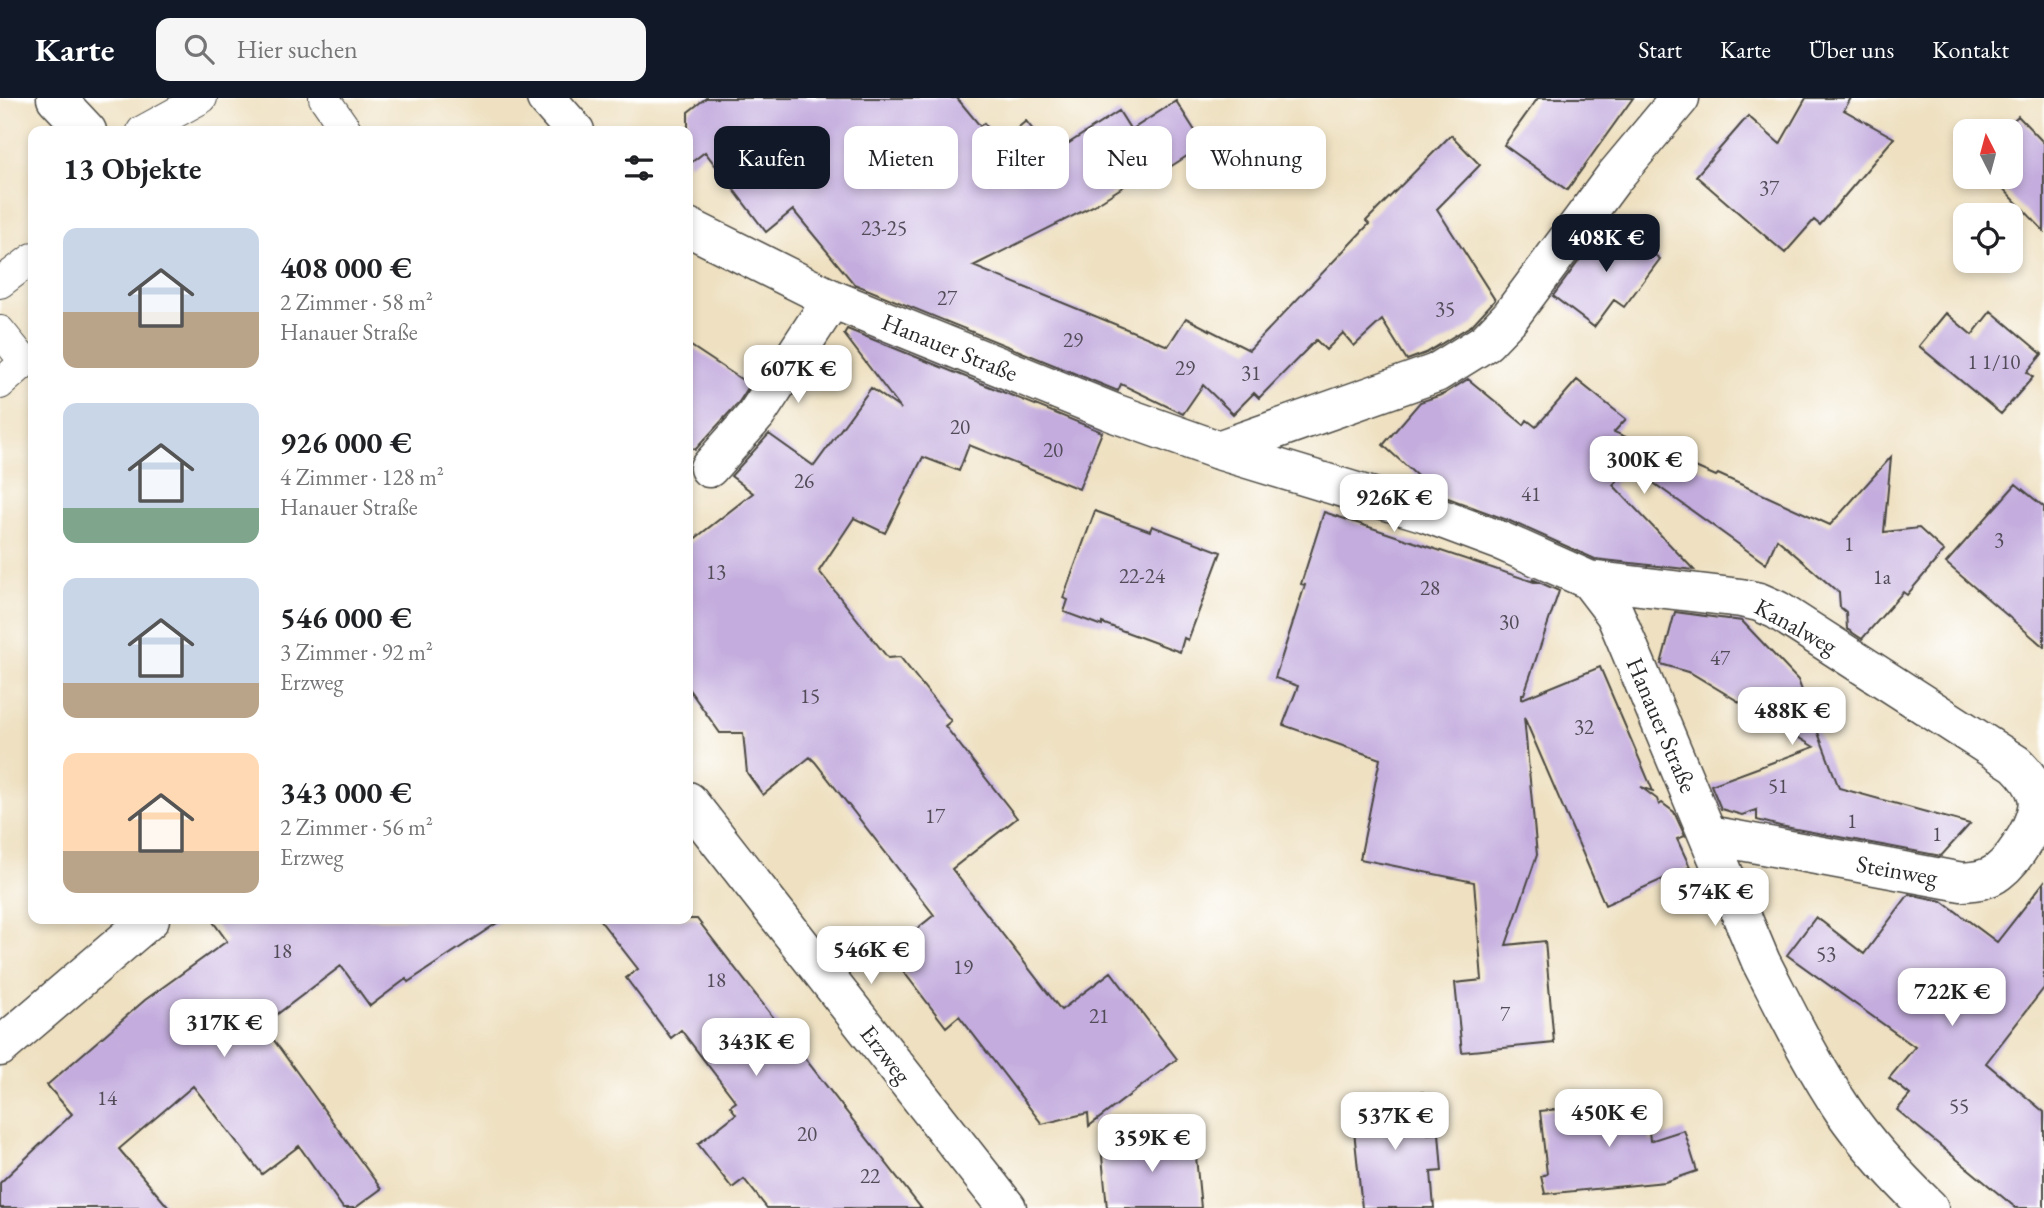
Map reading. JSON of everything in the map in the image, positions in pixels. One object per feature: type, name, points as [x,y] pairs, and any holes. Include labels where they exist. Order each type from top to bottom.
[{"type":"street","points":[[56,98],[82,126]]},
{"type":"street","points":[[546,98],[571,126]]},
{"type":"street","points":[[1218,450],[1436,373],[1486,342],[1510,317],[1615,176],[1680,98]]},
{"type":"street","name":"Hanauer Straße","points":[[693,230],[832,299],[1118,414],[1218,450],[1426,513],[1501,541],[1589,580],[1615,614],[1761,962],[1843,1109],[1877,1152],[1929,1208]]},
{"type":"street","points":[[709,468],[757,415],[832,299]]},
{"type":"street","name":"Kanalweg","points":[[1589,580],[1741,598],[1777,610],[2016,764],[2025,772],[2037,797]]},
{"type":"street","name":"Steinweg","points":[[1709,835],[1962,882],[1975,881],[2000,871],[2026,837],[2037,811],[2037,797]]},
{"type":"street","name":"Erzweg","points":[[693,807],[1007,1208]]},
{"type":"street","points":[[0,1047],[144,924]]},
{"type":"lane","points":[[151,126],[202,98]]},
{"type":"lane","points":[[324,98],[343,126]]},
{"type":"lane","points":[[0,283],[28,262]]},
{"type":"lane","points":[[0,331],[25,362],[0,384]]},
{"type":"building","points":[[706,98],[957,98],[980,126],[972,126],[972,189],[1069,189],[1069,143],[1083,134],[1083,189],[1120,189],[1093,206],[973,266],[1168,346],[1186,318],[1249,350],[1369,224],[1366,221],[1451,135],[1480,165],[1437,209],[1495,300],[1472,325],[1426,353],[1407,360],[1382,320],[1354,346],[1343,333],[1326,350],[1316,340],[1259,398],[1254,393],[1233,414],[1203,385],[1183,414],[1121,384],[1118,391],[854,284],[793,210],[766,232],[733,189],[830,189],[830,126],[714,126],[714,164],[705,152],[693,161],[693,126],[688,126],[688,112]]},
{"type":"building","points":[[1538,98],[1633,98],[1567,190],[1504,145]]},
{"type":"building","points":[[1806,98],[1851,98],[1844,110],[1894,138],[1820,225],[1814,220],[1785,253],[1696,176],[1748,116],[1780,144]]},
{"type":"building","points":[[1176,101],[1192,126],[1186,126],[1186,157],[1172,166],[1172,126],[1137,126]]},
{"type":"building","points":[[1119,111],[1128,126],[1096,126]]},
{"type":"building","points":[[2023,121],[2044,143],[2044,231],[2023,209],[2023,203],[2017,203],[2004,189],[2023,189]]},
{"type":"building","points":[[1609,220],[1660,259],[1624,307],[1614,300],[1594,327],[1553,296]]},
{"type":"building","points":[[1991,311],[2042,354],[2027,372],[2033,377],[2001,414],[1919,346],[1946,313],[1972,335]]},
{"type":"building","points":[[847,329],[1102,432],[1079,489],[969,445],[959,471],[923,457],[885,533],[854,518],[819,571],[888,658],[900,657],[951,721],[945,726],[1017,818],[952,869],[1061,1010],[1111,972],[1177,1059],[1089,1126],[1088,1113],[1042,1124],[959,1016],[946,1027],[900,967],[909,960],[897,945],[934,915],[815,762],[810,757],[763,795],[747,773],[743,733],[720,733],[693,695],[693,540],[753,493],[731,476],[769,434],[814,466],[871,388],[901,409],[844,334]]},
{"type":"building","points":[[693,347],[750,385],[739,402],[695,450]]},
{"type":"building","points":[[1468,379],[1524,425],[1527,420],[1536,427],[1577,380],[1626,419],[1614,432],[1716,476],[1718,474],[1830,525],[1891,457],[1884,532],[1919,528],[1944,551],[1907,595],[1903,592],[1862,639],[1847,629],[1846,612],[1840,607],[1839,593],[1777,539],[1766,564],[1630,466],[1613,485],[1694,570],[1595,559],[1510,521],[1437,494],[1383,445],[1420,402],[1444,394]]},
{"type":"building","points":[[2016,484],[2044,507],[2044,647],[1946,563]]},
{"type":"building","points":[[1095,511],[1150,531],[1152,526],[1221,552],[1188,640],[1184,638],[1180,652],[1064,612],[1068,600],[1063,598]]},
{"type":"building","points":[[1324,512],[1537,583],[1532,579],[1559,591],[1522,699],[1600,667],[1653,791],[1641,787],[1657,799],[1659,805],[1662,803],[1674,812],[1685,836],[1677,839],[1690,867],[1605,905],[1524,717],[1537,855],[1506,945],[1545,941],[1554,1043],[1462,1052],[1455,983],[1482,980],[1474,882],[1360,859],[1380,759],[1283,725],[1298,686],[1275,678],[1305,585],[1301,584]]},
{"type":"building","points":[[1675,612],[1742,621],[1798,680],[1839,788],[1970,824],[1941,856],[1780,826],[1757,820],[1757,810],[1742,815],[1721,809],[1711,785],[1814,747],[1691,673],[1661,664]]},
{"type":"building","points":[[2044,882],[2044,988],[1986,1063],[2044,1112],[2044,1208],[2016,1208],[1897,1110],[1910,1095],[1889,1078],[1915,1047],[1787,955],[1816,917],[1864,954],[1909,894],[1942,901],[1997,942]]},
{"type":"building","points":[[693,919],[697,919],[921,1208],[767,1208],[744,1179],[732,1188],[698,1144],[736,1114],[730,1106],[736,1102],[681,1030],[671,1038],[626,978],[638,969],[603,924],[693,924]]},
{"type":"building","points":[[215,924],[495,924],[408,982],[406,979],[370,1006],[341,966],[263,1025],[381,1189],[355,1208],[343,1208],[299,1146],[262,1174],[193,1086],[119,1149],[169,1208],[0,1208],[0,1183],[72,1114],[47,1085],[145,1000],[227,941]]},
{"type":"building","points":[[1423,1092],[1428,1134],[1439,1133],[1442,1171],[1431,1172],[1434,1208],[1362,1208],[1351,1101]]},
{"type":"building","points":[[1646,1100],[1650,1141],[1684,1130],[1697,1171],[1665,1182],[1545,1194],[1541,1176],[1547,1174],[1540,1111]]},
{"type":"building","points":[[1194,1136],[1201,1208],[1107,1208],[1101,1146]]}]
